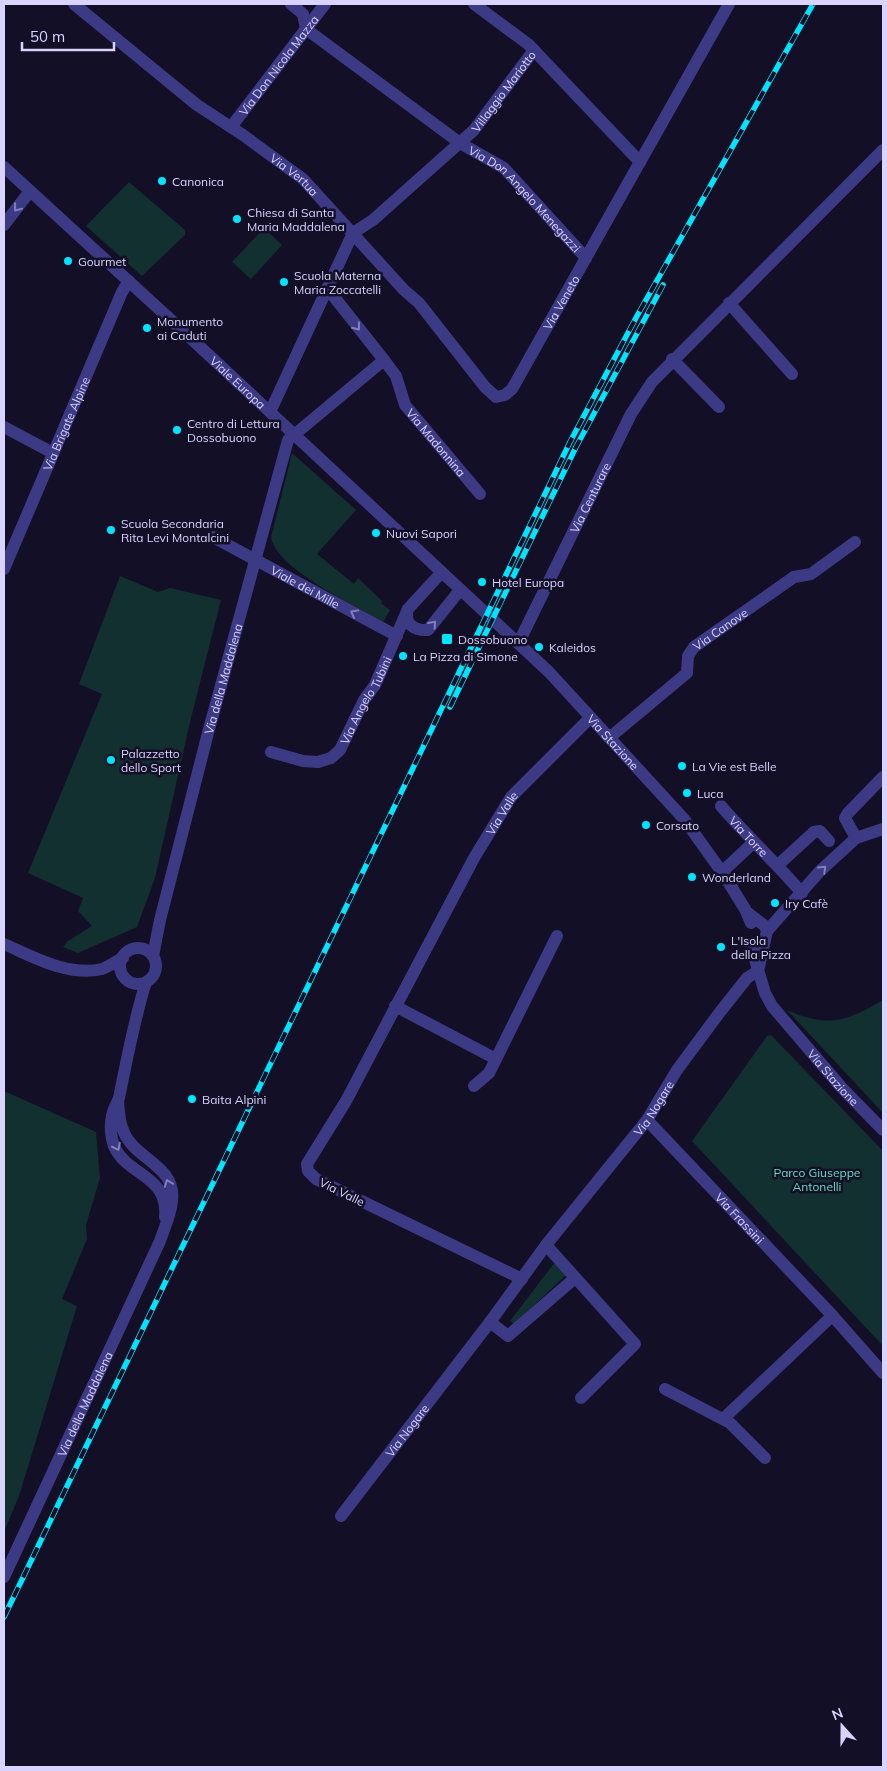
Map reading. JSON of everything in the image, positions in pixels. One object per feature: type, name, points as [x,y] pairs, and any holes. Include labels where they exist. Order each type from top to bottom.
[{"type":"street","name":"Via Vertua","points":[[74,4],[197,105],[303,179],[353,233]]},
{"type":"street","points":[[291,4],[303,14],[306,29]]},
{"type":"street","name":"Via Don Nicola Mazza","points":[[231,127],[325,4]]},
{"type":"street","name":"Villaggio Mariotto","points":[[353,233],[373,220],[474,130],[534,50],[474,4]]},
{"type":"street","name":"Via Veneto","points":[[353,233],[404,290],[419,303],[485,387],[496,397],[505,395],[512,389],[586,258],[724,6]]},
{"type":"street","name":"Villaggio Mariotto","points":[[306,29],[460,143]]},
{"type":"street","points":[[534,50],[640,162]]},
{"type":"street","name":"Via Don Angelo Menegazzi","points":[[460,143],[504,168],[586,258]]},
{"type":"street","name":"Via Centurare","points":[[519,642],[631,414],[652,382],[672,359],[883,150]]},
{"type":"street","name":"Viale Europa","points":[[4,167],[295,435],[492,620]]},
{"type":"street","points":[[4,225],[30,191]]},
{"type":"street","points":[[270,412],[353,233]]},
{"type":"street","name":"Via Brigate Alpine","points":[[4,569],[122,292],[129,281]]},
{"type":"street","name":"Via Madonnina","points":[[328,288],[396,376],[406,405],[480,494]]},
{"type":"street","points":[[729,303],[792,374]]},
{"type":"street","points":[[672,359],[720,407]]},
{"type":"street","points":[[295,435],[384,360]]},
{"type":"street","points":[[4,427],[53,453]]},
{"type":"street","name":"Via della Maddalena","points":[[4,1577],[164,1230],[166,1208],[161,1194],[154,1183],[126,1162],[115,1147],[111,1132],[112,1114],[118,1101],[136,1013],[146,982],[155,974],[156,962],[153,956],[159,926],[208,733],[288,440],[295,435]]},
{"type":"street","name":"Viale dei Mille","points":[[213,537],[397,636]]},
{"type":"street","name":"Via Canove","points":[[609,738],[687,673],[688,656],[694,648],[794,577],[811,574],[855,542]]},
{"type":"street","points":[[441,573],[408,609],[406,617],[411,626],[421,630],[428,630],[460,590]]},
{"type":"street","name":"Via Angelo Tubini","points":[[271,752],[303,761],[318,762],[331,758],[340,750],[364,700],[375,685],[397,636],[400,623],[408,609]]},
{"type":"street","name":"Via Stazione","points":[[492,620],[519,642],[684,819],[760,930],[758,971]]},
{"type":"street","name":"Via Valle","points":[[522,1279],[316,1178],[308,1171],[308,1160],[337,1117],[474,858],[511,797],[590,718]]},
{"type":"street","points":[[856,838],[845,818],[883,777]]},
{"type":"street","name":"Via Torre","points":[[721,806],[753,843],[778,865],[802,892]]},
{"type":"street","points":[[750,943],[756,945],[760,930],[802,892],[820,871],[856,838],[883,829]]},
{"type":"street","name":"Via Torre","points":[[778,865],[814,832],[820,831],[829,841]]},
{"type":"street","points":[[722,872],[753,843]]},
{"type":"street","name":"Via della Maddalena","points":[[136,1013],[121,963],[123,958],[132,950],[138,948],[159,926]]},
{"type":"street","name":"Via Stazione","points":[[760,930],[744,932],[750,943],[765,993],[780,1017],[842,1088],[883,1130]]},
{"type":"street","points":[[474,1086],[489,1072],[558,936]]},
{"type":"street","points":[[4,944],[59,967],[84,971],[104,968],[123,958]]},
{"type":"street","points":[[138,948],[144,949],[153,956]]},
{"type":"street","points":[[104,968],[141,984],[146,982]]},
{"type":"street","name":"Via Nogare","points":[[341,1516],[490,1322],[546,1245],[647,1120],[676,1070],[720,1012],[747,978],[758,971]]},
{"type":"street","points":[[395,1006],[496,1059]]},
{"type":"street","name":"Via Frassini","points":[[647,1120],[832,1316],[883,1373]]},
{"type":"street","points":[[546,1245],[635,1344],[581,1398]]},
{"type":"street","points":[[490,1322],[508,1336],[575,1278]]},
{"type":"street","points":[[723,1419],[832,1316]]},
{"type":"street","points":[[666,1389],[730,1423],[765,1458]]},
{"type":"green space","points":[[129,182],[185,230],[185,235],[142,276],[86,226]]},
{"type":"green space","points":[[264,228],[282,245],[251,279],[232,262]]},
{"type":"green space","points":[[292,453],[356,510],[317,554],[354,584],[358,578],[382,601],[381,603],[390,610],[383,622],[318,585],[287,561],[276,549],[271,537]]},
{"type":"green space","points":[[120,576],[158,592],[170,588],[221,600],[190,722],[155,878],[137,927],[78,953],[63,947],[68,941],[92,926],[78,911],[83,898],[28,873],[102,694],[79,684]]},
{"type":"green space","points":[[883,1000],[883,1113],[787,1010],[814,1019],[836,1020],[847,1018]]},
{"type":"green space","name":"Parco Giuseppe Antonelli","points":[[771,1035],[883,1151],[883,1346],[692,1141],[767,1036]]},
{"type":"green space","points":[[4,1091],[96,1132],[100,1178],[86,1225],[87,1239],[62,1299],[77,1306],[19,1496],[4,1532]]},
{"type":"green space","points":[[555,1262],[566,1275],[514,1324],[510,1321]]},
{"type":"railway","points":[[4,1617],[570,442],[637,316],[813,4]]},
{"type":"railway","points":[[450,707],[576,447],[663,285]]},
{"type":"place","name":"Canonica","points":[[162,181]]},
{"type":"place","name":"Chiesa di Santa Maria Maddalena","points":[[237,219]]},
{"type":"place","name":"Gourmet","points":[[68,261]]},
{"type":"place","name":"Scuola Materna Maria Zoccatelli","points":[[284,282]]},
{"type":"place","name":"Monumento ai Caduti","points":[[147,328]]},
{"type":"place","name":"Centro di Lettura Dossobuono","points":[[177,430]]},
{"type":"place","name":"Scuola Secondaria Rita Levi Montalcini","points":[[111,530]]},
{"type":"place","name":"Nuovi Sapori","points":[[376,533]]},
{"type":"place","name":"Hotel Europa","points":[[482,582]]},
{"type":"place","name":"Dossobuono","points":[[447,639]]},
{"type":"place","name":"Kaleidos","points":[[539,647]]},
{"type":"place","name":"La Pizza di Simone","points":[[403,656]]},
{"type":"place","name":"Palazzetto dello Sport","points":[[111,760]]},
{"type":"place","name":"La Vie est Belle","points":[[682,766]]},
{"type":"place","name":"Luca","points":[[687,793]]},
{"type":"place","name":"Corsato","points":[[646,825]]},
{"type":"place","name":"Wonderland","points":[[692,877]]},
{"type":"place","name":"Iry Cafè","points":[[775,903]]},
{"type":"place","name":"L'Isola della Pizza","points":[[721,947]]},
{"type":"place","name":"Baita Alpini","points":[[192,1099]]}]
